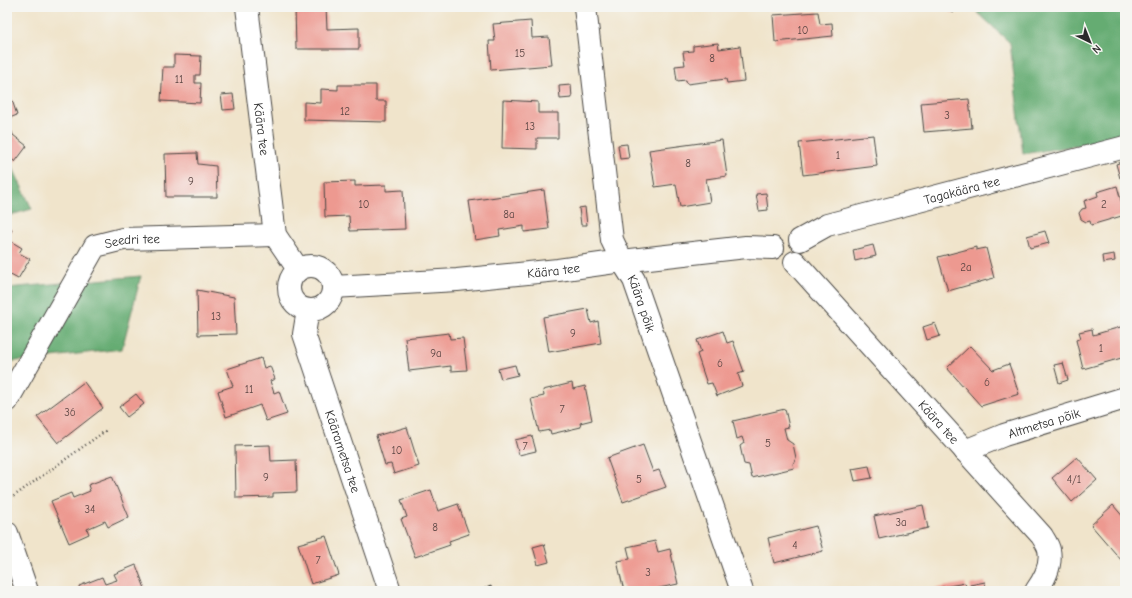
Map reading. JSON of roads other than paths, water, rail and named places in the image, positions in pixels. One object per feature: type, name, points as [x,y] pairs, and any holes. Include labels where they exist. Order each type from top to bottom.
[{"type":"street","name":"Käära tee","points":[[247,7],[275,235],[298,269]]},
{"type":"street","name":"Käära põik","points":[[585,7],[612,240],[622,261],[634,280],[742,591]]},
{"type":"street","name":"Tagakäära tee","points":[[800,240],[827,225],[1125,147]]},
{"type":"street","points":[[784,234],[793,234],[800,240],[802,243],[803,252],[795,262],[790,264],[780,262],[776,258],[773,248],[776,240],[784,234]]},
{"type":"street","name":"Seedri tee","points":[[7,401],[95,246],[123,239],[275,235]]},
{"type":"street","name":"Käära tee","points":[[333,287],[457,280],[558,270],[746,247],[773,248]]},
{"type":"street","name":"Käära tee","points":[[795,262],[1042,536],[1049,549],[1049,563],[1036,591]]},
{"type":"street","points":[[310,265],[318,266],[324,269],[329,274],[333,287],[332,296],[328,302],[316,310],[301,308],[295,304],[290,297],[288,290],[292,276],[298,269],[310,265]]},
{"type":"street","name":"Käärametsa tee","points":[[308,310],[304,334],[390,591]]},
{"type":"street","name":"Altmetsa põik","points":[[965,451],[1004,435],[1125,398]]},
{"type":"street","points":[[7,533],[27,591]]}]
